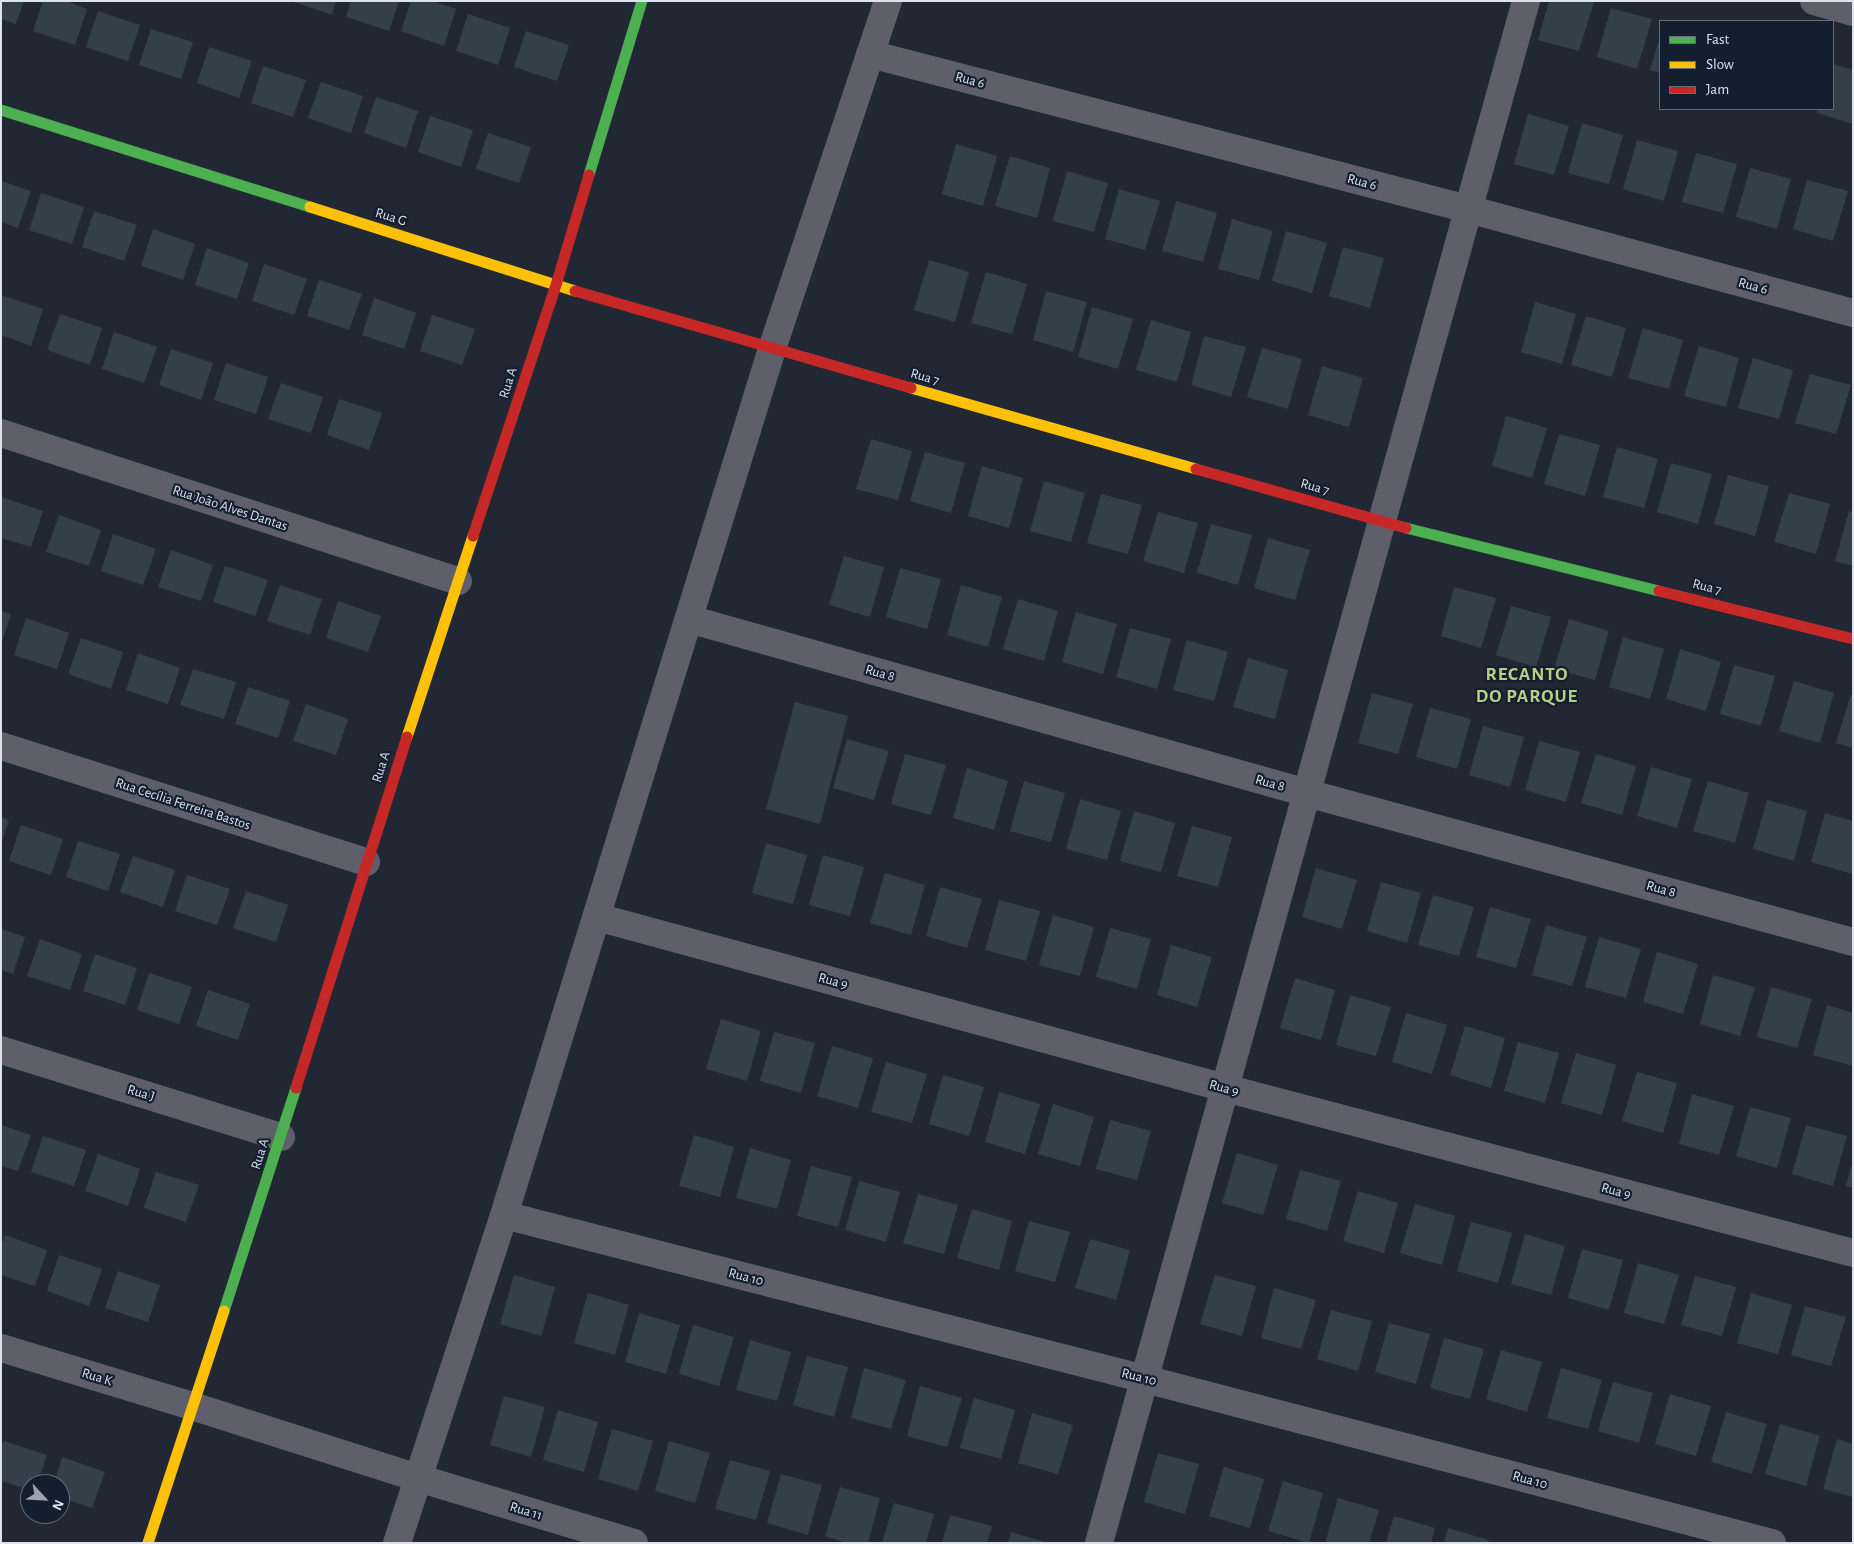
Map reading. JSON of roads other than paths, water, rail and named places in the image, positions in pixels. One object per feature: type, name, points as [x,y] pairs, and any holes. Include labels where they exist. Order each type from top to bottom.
[{"type":"street","name":"Rua A","points":[[148,1543],[281,1137],[366,862],[556,284],[642,1]]},
{"type":"street","points":[[397,1543],[504,1215],[772,349],[888,1]]},
{"type":"street","points":[[1099,1543],[1526,1]]},
{"type":"street","points":[[1814,1],[1853,12]]},
{"type":"street","name":"Rua 6","points":[[870,54],[1468,209],[1853,313]]},
{"type":"street","name":"Rua G","points":[[1,110],[556,284],[772,349]]},
{"type":"street","name":"Rua 7","points":[[772,349],[1381,522],[1853,639]]},
{"type":"street","name":"Rua João Alves Dantas","points":[[1,433],[458,581]]},
{"type":"street","name":"Rua 8","points":[[689,619],[1307,793],[1853,942]]},
{"type":"street","name":"Rua Cecília Ferreira Bastos","points":[[1,746],[366,862]]},
{"type":"street","name":"Rua 9","points":[[597,917],[1225,1088],[1853,1252]]},
{"type":"street","name":"Rua J","points":[[1,1050],[281,1137]]},
{"type":"street","name":"Rua 10","points":[[504,1215],[1145,1379],[1772,1543]]},
{"type":"street","name":"Rua K","points":[[1,1348],[418,1478]]},
{"type":"street","name":"Rua 11","points":[[418,1478],[634,1543]]},
{"type":"district","name":"RECANTO DO PARQUE","points":[[1527,685]]}]
